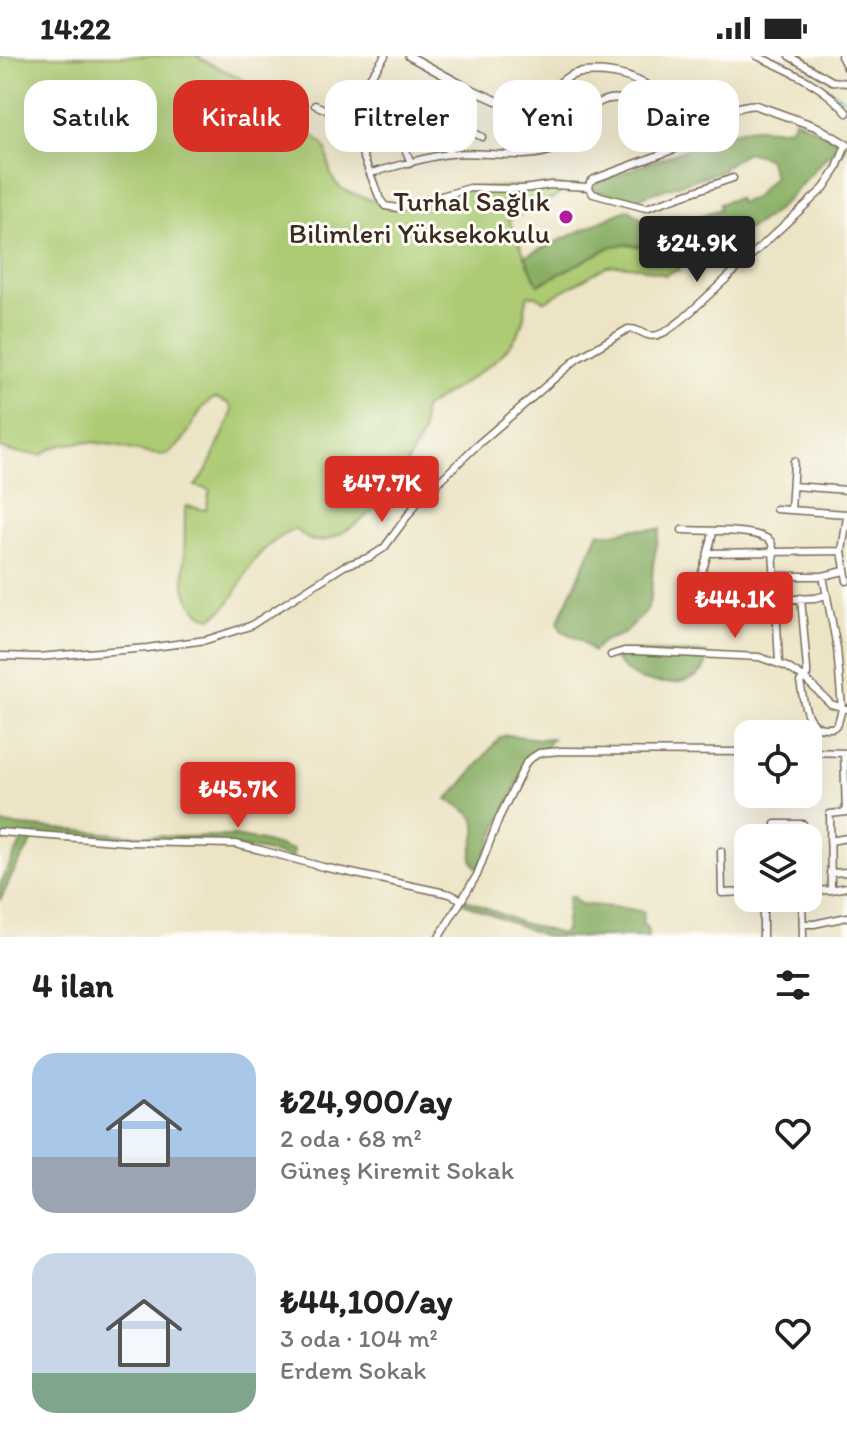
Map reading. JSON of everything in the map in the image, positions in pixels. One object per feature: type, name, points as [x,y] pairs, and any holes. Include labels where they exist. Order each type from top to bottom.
[{"type":"street","points":[[369,79],[385,56]]},
{"type":"street","points":[[409,56],[453,80]]},
{"type":"street","points":[[757,56],[802,78],[847,113]]},
{"type":"street","points":[[789,56],[832,81],[847,83]]},
{"type":"street","points":[[841,56],[847,68]]},
{"type":"street","points":[[565,80],[582,73],[615,73],[637,80]]},
{"type":"street","points":[[370,173],[448,154],[522,155],[552,151],[592,109],[605,101],[618,99]]},
{"type":"street","points":[[315,105],[325,109]]},
{"type":"street","points":[[0,656],[38,657],[206,640],[250,626],[344,566],[370,557],[384,548],[426,493],[577,359],[633,328],[654,336],[679,323],[824,188],[847,145],[817,127],[763,107],[739,108]]},
{"type":"street","points":[[477,134],[482,137]]},
{"type":"street","points":[[362,152],[382,203],[392,208],[470,188],[589,187]]},
{"type":"street","points":[[406,152],[411,163]]},
{"type":"street","points":[[667,152],[594,179],[589,187],[593,194],[646,208],[733,178]]},
{"type":"street","points":[[791,510],[794,461]]},
{"type":"street","points":[[793,486],[847,490]]},
{"type":"street","points":[[776,509],[847,516],[842,551],[847,581]]},
{"type":"street","points":[[682,530],[744,534],[771,542],[779,663]]},
{"type":"street","points":[[713,532],[692,604],[827,595]]},
{"type":"street","points":[[709,553],[842,551]]},
{"type":"street","points":[[700,576],[823,576],[844,571]]},
{"type":"street","points":[[801,598],[807,675],[800,682],[810,720],[816,727],[830,728],[837,725],[845,709],[836,639],[823,576]]},
{"type":"street","points":[[611,655],[628,651],[759,657],[779,663],[804,678],[831,704],[845,709]]},
{"type":"street","points":[[439,937],[477,875],[521,772],[527,761],[539,753],[623,750],[734,752]]},
{"type":"street","points":[[822,752],[846,753],[846,812],[830,814],[831,890]]},
{"type":"street","points":[[0,832],[128,842],[235,844],[323,867],[450,894],[462,900]]},
{"type":"street","points":[[830,841],[847,838]]},
{"type":"street","points":[[721,851],[722,893],[734,893]]},
{"type":"street","points":[[830,873],[847,872]]},
{"type":"street","points":[[822,890],[847,887]]},
{"type":"street","points":[[763,912],[763,937]]},
{"type":"street","points":[[803,912],[803,937]]},
{"type":"street","points":[[803,924],[847,917]]},
{"type":"green space","points":[[0,56],[200,56],[244,80],[173,80],[173,152],[309,152],[309,132],[324,146],[330,172],[340,187],[388,208],[465,188],[562,185],[559,195],[509,220],[538,285],[612,246],[627,244],[677,251],[679,270],[666,275],[639,267],[607,266],[545,301],[528,295],[521,327],[503,353],[424,409],[423,433],[401,478],[382,502],[355,525],[328,539],[310,540],[295,529],[278,539],[258,556],[226,606],[211,618],[202,615],[191,603],[184,587],[185,508],[206,510],[210,490],[195,486],[206,472],[230,419],[232,409],[228,403],[216,398],[209,402],[181,443],[164,455],[89,442],[58,446],[42,455],[0,448]]},
{"type":"green space","points":[[795,119],[846,145],[843,152],[829,154],[769,217],[739,235],[684,251],[627,244],[612,246],[538,285],[525,256],[629,209],[644,222],[657,227],[685,222],[720,209],[719,204],[737,198],[740,203],[754,198],[774,176],[768,158],[747,152],[724,170],[632,200],[595,190],[595,183],[679,152],[739,152],[739,131],[790,128]]},
{"type":"green space","points":[[633,529],[660,529],[647,610],[624,634],[603,641],[593,652],[582,641],[561,630],[558,622],[599,532],[609,534]]},
{"type":"green space","points":[[620,652],[707,653],[707,658],[706,665],[693,678],[662,683],[643,680],[628,673],[611,655]]},
{"type":"green space","points":[[500,737],[552,738],[543,752],[527,761],[479,869],[472,859],[476,833],[474,819],[447,799]]},
{"type":"green space","points":[[0,824],[126,835],[234,836],[293,850],[293,858],[261,850],[209,844],[37,834],[0,901],[0,884],[23,839],[0,837]]},
{"type":"green space","points":[[569,896],[580,904],[644,912],[642,923],[648,929],[648,937],[547,937],[461,902],[463,898],[522,923],[561,934],[565,931]]},
{"type":"waterway","points":[[774,56],[847,101]]},
{"type":"place","name":"Turhal Sağlık Bilimleri Yüksekokulu","points":[[566,217]]}]
